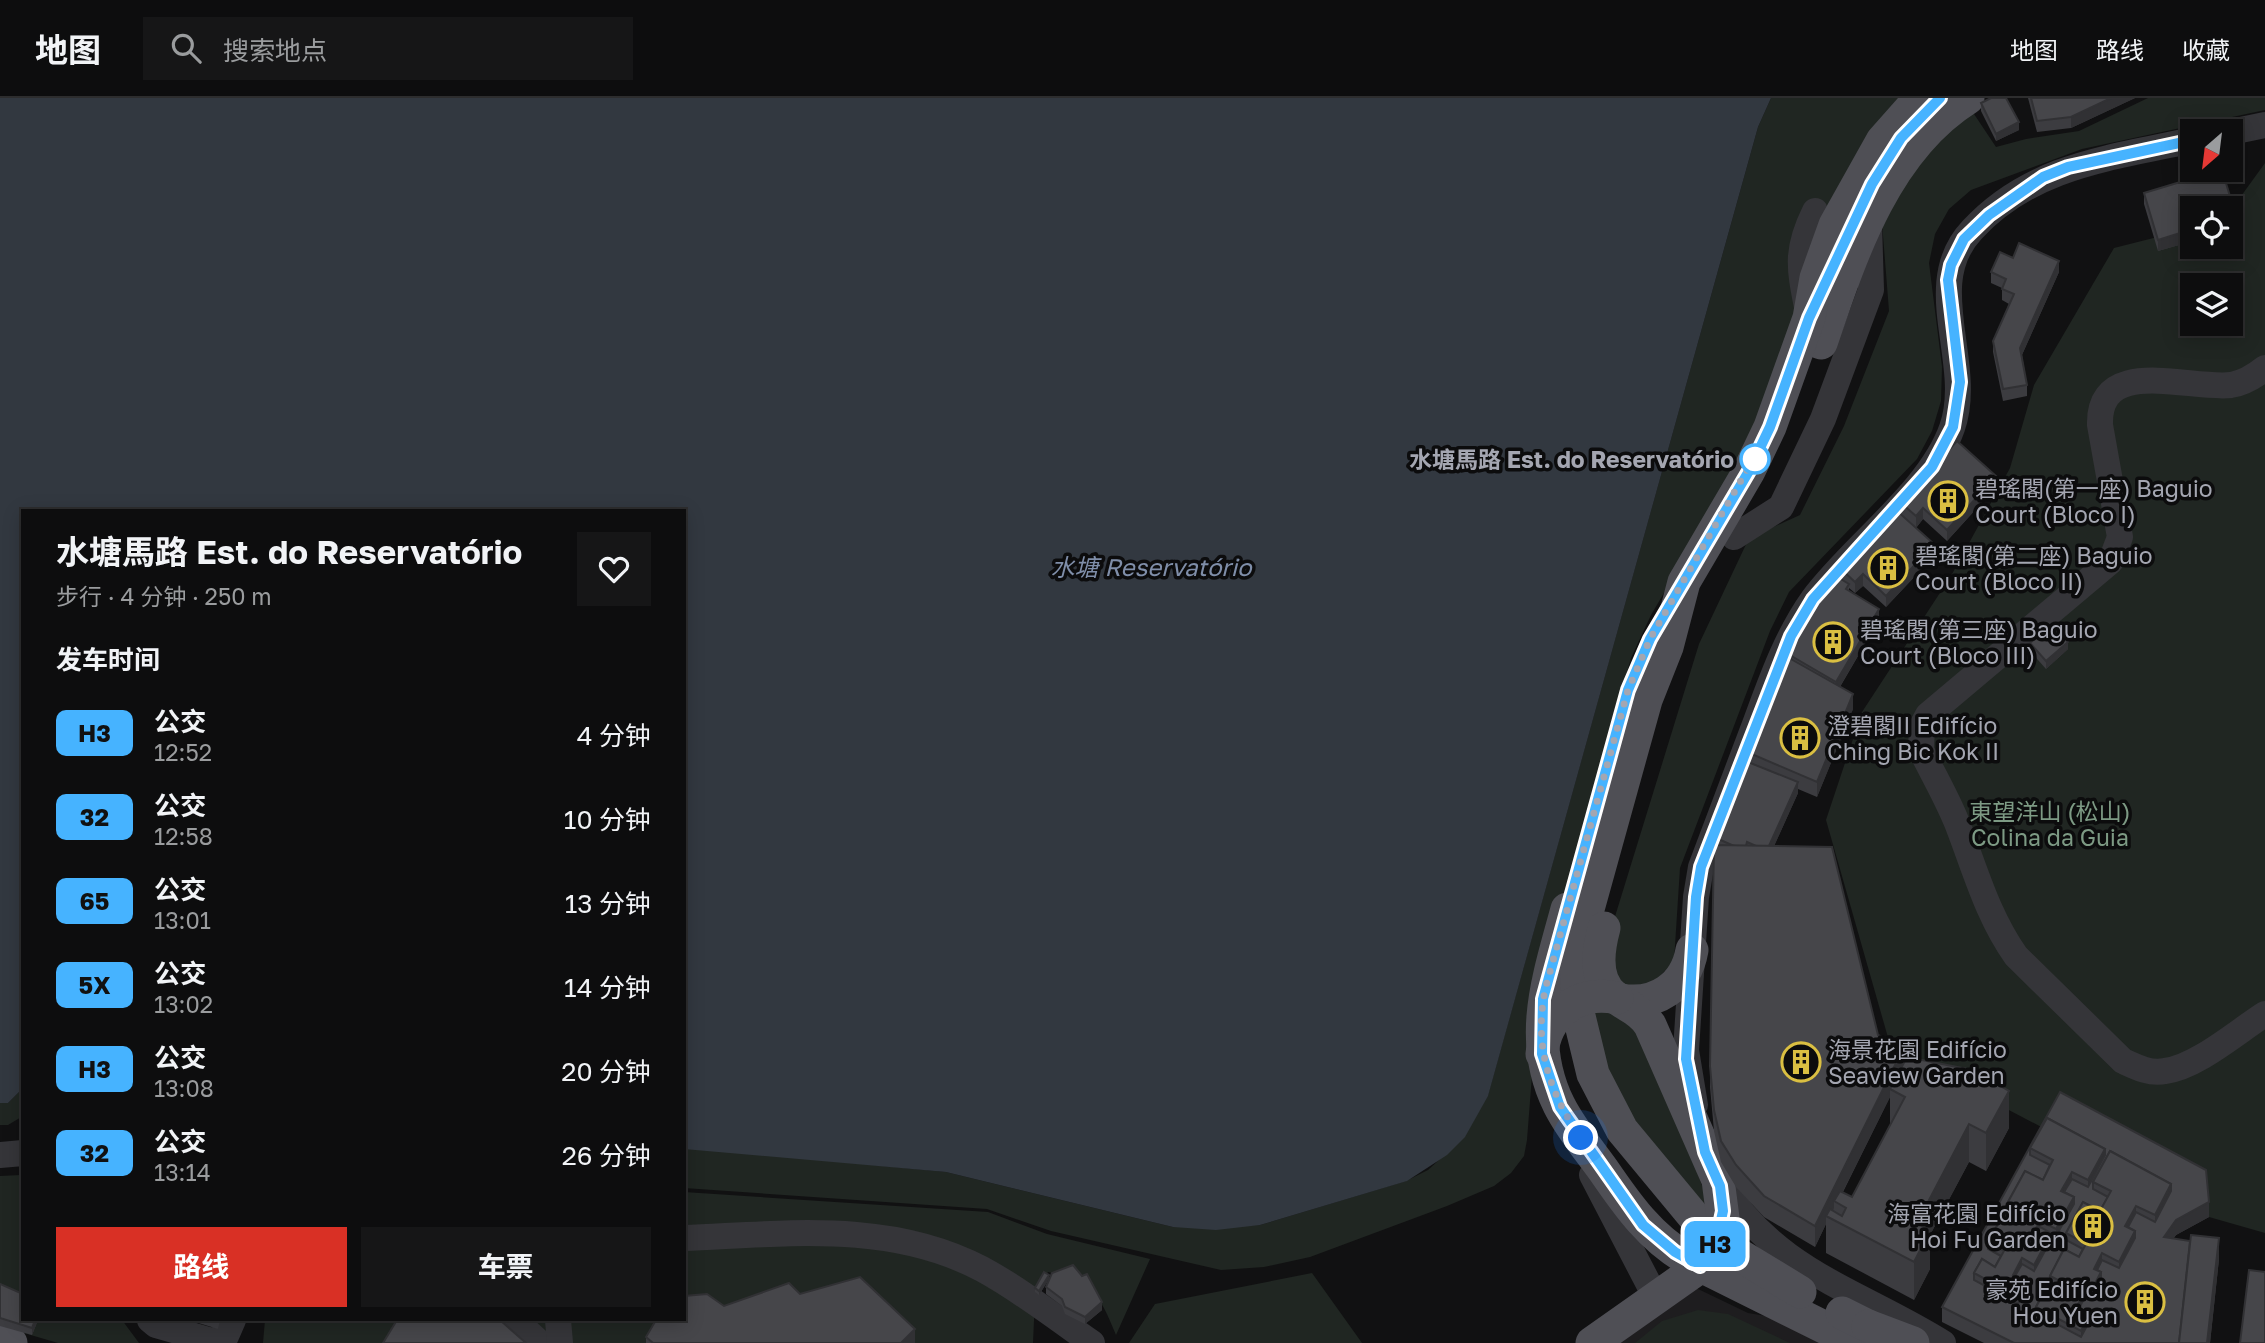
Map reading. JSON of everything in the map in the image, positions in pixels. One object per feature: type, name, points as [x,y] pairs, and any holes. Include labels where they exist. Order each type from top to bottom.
[{"type":"main road","points":[[1809,318],[1816,278],[1835,226],[1882,141],[1920,98]]},
{"type":"main road","points":[[1695,1218],[1622,1130],[1601,1093],[1581,1033],[1577,991],[1583,928],[1646,700],[1692,587],[1770,427],[1809,318],[1839,253],[1901,138],[1940,98]]},
{"type":"main road","points":[[1914,1334],[1870,1337],[1693,1263],[1664,1244],[1634,1215],[1560,1107],[1542,1054],[1540,1027],[1546,986],[1628,690],[1650,639],[1734,537],[1766,481],[1796,418],[1844,277],[1868,223],[1904,159],[1926,132],[1968,98]]},
{"type":"main road","points":[[1592,1343],[1656,1298],[1716,1243],[1723,1218],[1723,1199],[1710,1163],[1648,1021],[1634,1007],[1619,999],[1601,974],[1599,948],[1658,733],[1692,587]]},
{"type":"main road","points":[[1542,1054],[1548,1028],[1565,1007],[1590,997],[1649,1000],[1671,989],[1684,974],[1692,950]]},
{"type":"main road","points":[[1736,1253],[1870,1337]]},
{"type":"main road","points":[[0,1339],[11,1343]]},
{"type":"street","points":[[2244,129],[2265,125]]},
{"type":"street","points":[[1943,1343],[1914,1334],[1791,1260],[1750,1224],[1710,1163],[1686,1059],[1692,950],[1701,867],[1786,646],[1813,599],[1932,467],[1953,427],[1960,382],[1948,280],[1951,265],[1964,239],[1983,220],[2043,177],[2068,167],[2180,144]]},
{"type":"street","points":[[1809,318],[1798,265],[1802,237],[1815,211]]},
{"type":"street","points":[[2265,368],[2250,379],[2232,385],[2133,381],[2111,391],[2100,413],[2100,425],[2120,537],[2117,550],[2105,566],[1928,715],[1920,738],[1921,750],[1956,822],[1978,886],[2004,940],[2016,956],[2123,1061],[2142,1070],[2163,1072],[2183,1067],[2265,1014]]},
{"type":"street","points":[[0,1155],[21,1153]]},
{"type":"street","points":[[1591,1174],[1656,1298]]},
{"type":"street","points":[[686,1238],[830,1232],[905,1240],[931,1247],[981,1268],[1092,1343]]},
{"type":"street","points":[[151,1321],[178,1337],[217,1341],[226,1336],[233,1321]]},
{"type":"street","points":[[516,1321],[540,1343]]},
{"type":"street","points":[[558,1321],[559,1343]]},
{"type":"shaded area","points":[[1696,1288],[1748,1313],[1778,1318],[1829,1343],[1617,1343]]},
{"type":"green space","points":[[1771,98],[1910,98],[1720,498],[1651,615],[1631,658],[1539,985],[1527,1140],[1524,1156],[1511,1173],[1494,1186],[1447,1206],[1310,1257],[1264,1267],[1221,1270],[1051,1231],[987,1209],[686,1188],[686,1149],[706,1149],[946,1172],[1173,1227],[1260,1225],[1406,1181],[1428,1170],[1465,1136],[1488,1095],[1758,127]]},
{"type":"green space","points":[[2148,98],[2265,98],[2265,110],[2223,119],[2180,119],[2180,128],[2082,149],[1971,190],[1949,209],[1935,234],[1929,263],[1942,367],[1941,401],[1932,431],[1917,459],[1789,592],[1770,631],[1680,868],[1674,961],[1646,991],[1616,982],[1613,923],[1699,644],[1749,538],[1800,515],[1844,426],[1889,311],[1881,210],[1906,174],[1970,108],[1996,147],[2026,139],[2079,131]]},
{"type":"green space","name":"東望洋山 (松山) Colina da Guia","points":[[2265,163],[2265,1233],[2209,1217],[2206,1185],[2047,1130],[1891,1048],[1826,820],[1862,712],[1951,576],[2010,468],[2034,385],[2114,248],[2180,231],[2180,259],[2243,259],[2241,196]]},
{"type":"green space","points":[[1589,1003],[1644,1026],[1704,1191],[1706,1209],[1614,1094]]},
{"type":"green space","points":[[21,1090],[21,1117],[8,1125],[0,1125],[0,1103],[8,1103]]},
{"type":"green space","points":[[21,1175],[21,1321],[123,1321],[139,1343],[58,1343],[0,1326],[0,1176]]},
{"type":"green space","points":[[686,1192],[988,1212],[1047,1234],[1150,1259],[1116,1335],[1105,1309],[1092,1292],[1075,1281],[1048,1272],[1035,1297],[1033,1343],[482,1343],[435,1321],[686,1321]]},
{"type":"green space","points":[[1312,1273],[1362,1343],[1129,1343],[1155,1304]]},
{"type":"green space","points":[[1698,1310],[1728,1314],[1790,1343],[1635,1343],[1662,1321]]},
{"type":"green space","points":[[265,1321],[407,1321],[392,1343],[263,1343]]},
{"type":"water","name":"水塘 Reservatório","points":[[0,98],[1771,98],[1758,127],[1488,1096],[1465,1137],[1447,1155],[1407,1181],[1260,1225],[1216,1230],[1173,1227],[946,1172],[686,1149],[686,509],[21,509],[21,1090],[8,1103],[0,1103]]},
{"type":"building","points":[[1991,98],[2006,98],[2019,122],[1996,134],[1981,103]]},
{"type":"building","points":[[2031,98],[2111,98],[2071,117],[2037,121]]},
{"type":"building","points":[[2180,182],[2226,182],[2230,196],[2180,196],[2180,233],[2158,240],[2144,193]]},
{"type":"building","points":[[2019,243],[2059,261],[2020,348],[2027,385],[2003,389],[1993,341],[2014,294],[2002,289],[2006,279],[1991,272],[2000,252],[2013,258]]},
{"type":"building","name":"碧瑤閣(第一座) Baguio Court (Bloco I)","points":[[1957,441],[1996,476],[1947,530],[1923,508],[1916,516],[1901,503]]},
{"type":"building","name":"碧瑤閣(第二座) Baguio Court (Bloco II)","points":[[1896,510],[1934,544],[1886,596],[1863,574],[1855,582],[1841,569]]},
{"type":"building","name":"碧瑤閣(第三座) Baguio Court (Bloco III)","points":[[1834,575],[1849,584],[1846,589],[1879,609],[1836,682],[1788,654]]},
{"type":"building","points":[[2052,624],[2068,642],[2046,661],[2030,643]]},
{"type":"building","name":"澄碧閣II Edifício Ching Bic Kok II","points":[[1789,658],[1853,694],[1817,782],[1747,752]]},
{"type":"building","points":[[1748,762],[1798,782],[1769,846],[1756,846],[1747,842],[1746,846],[1734,846],[1716,838]]},
{"type":"building","name":"海景花園 Edifício Seaview Garden","points":[[1714,845],[1832,847],[1878,1035],[1904,1047],[1815,1226],[1764,1196],[1736,1165],[1721,1141],[1714,1110],[1710,1066]]},
{"type":"building","points":[[1907,1057],[1972,1070],[2009,1091],[1986,1133],[1969,1124],[1917,1223],[1930,1231],[1914,1262],[1826,1216],[1830,1209],[1842,1216],[1846,1208],[1834,1201],[1840,1191],[1852,1197],[1905,1097],[1890,1089]]},
{"type":"building","points":[[2060,1092],[2206,1170],[2209,1202],[2176,1220],[2164,1237],[2190,1241],[2179,1343],[2014,1343],[1942,1307]],"holes":[[[2047,1118],[2105,1149],[2105,1155],[2088,1187],[2072,1179],[2064,1192],[2074,1197],[2074,1204],[2056,1236],[2040,1227],[2035,1237],[2046,1243],[2046,1249],[2034,1271],[2022,1264],[2015,1276],[2026,1282],[2026,1289],[2018,1304],[1974,1280],[1974,1273],[1982,1259],[1995,1267],[2001,1256],[1988,1249],[1988,1242],[2002,1217],[2016,1225],[2021,1216],[2008,1208],[2008,1202],[2025,1171],[2043,1180],[2050,1165],[2030,1155],[2030,1148]],[[2110,1151],[2171,1184],[2171,1191],[2155,1222],[2136,1212],[2128,1227],[2135,1231],[2135,1238],[2119,1268],[2102,1260],[2097,1270],[2101,1272],[2101,1279],[2091,1298],[2086,1295],[2078,1310],[2089,1315],[2089,1322],[2081,1337],[2036,1313],[2036,1307],[2044,1292],[2058,1300],[2063,1289],[2050,1282],[2050,1276],[2064,1249],[2079,1257],[2083,1249],[2066,1240],[2066,1233],[2083,1202],[2100,1211],[2108,1197],[2093,1189],[2093,1182]]]},
{"type":"building","points":[[2047,1118],[2105,1149],[2088,1180],[2072,1172],[2061,1191],[2074,1197],[2056,1229],[2040,1221],[2032,1235],[2046,1243],[2034,1265],[2022,1258],[2013,1275],[2026,1282],[2018,1297],[1974,1273],[1982,1259],[1995,1267],[2004,1251],[1988,1242],[2002,1217],[2016,1225],[2024,1211],[2008,1202],[2025,1171],[2043,1180],[2053,1160],[2030,1148]]},
{"type":"building","points":[[2110,1151],[2171,1184],[2155,1215],[2136,1206],[2125,1226],[2135,1231],[2119,1262],[2102,1253],[2094,1269],[2101,1272],[2091,1291],[2086,1289],[2076,1308],[2089,1315],[2081,1331],[2036,1307],[2044,1292],[2058,1300],[2066,1284],[2050,1276],[2064,1249],[2079,1257],[2086,1244],[2066,1233],[2083,1202],[2100,1211],[2111,1191],[2093,1182]]},
{"type":"building","points":[[2191,1235],[2219,1238],[2207,1343],[2179,1343]]},
{"type":"building","points":[[1073,1265],[1082,1276],[1087,1274],[1102,1302],[1085,1317],[1065,1307],[1062,1299],[1046,1287],[1052,1273]]},
{"type":"building","points":[[2249,1270],[2265,1272],[2265,1343],[2240,1343]]},
{"type":"building","points":[[1044,1272],[1049,1275],[1039,1291],[1035,1288]]},
{"type":"building","points":[[860,1277],[915,1329],[901,1343],[653,1343],[646,1337],[655,1321],[686,1321],[686,1296],[707,1294],[724,1306],[789,1283],[800,1294]]},
{"type":"building","points":[[0,1284],[21,1293],[21,1321],[35,1321],[32,1328],[0,1318]]},
{"type":"building","points":[[396,1321],[501,1321],[526,1343],[383,1343]]},
{"type":"bus line","name":"H3","points":[[1940,98],[1901,138],[1872,184],[1809,318],[1770,427],[1749,471],[1650,639],[1628,690],[1543,999],[1540,1027],[1542,1054],[1560,1107],[1634,1215],[1664,1244],[1700,1266],[1710,1254],[1721,1231],[1723,1199],[1705,1152],[1686,1059],[1696,897],[1701,867],[1781,656],[1813,599],[1932,467],[1944,448],[1953,427],[1960,382],[1948,280],[1956,251],[1964,239],[1973,228],[2020,191],[2043,177],[2068,167],[2180,143]]},
{"type":"place","name":"水塘馬路 Est. do Reservatório","points":[[1755,459]]},
{"type":"place","name":"碧瑤閣(第一座) Baguio Court (Bloco I)","points":[[1948,501]]},
{"type":"place","name":"碧瑤閣(第二座) Baguio Court (Bloco II)","points":[[1888,568]]},
{"type":"place","name":"碧瑤閣(第三座) Baguio Court (Bloco III)","points":[[1833,642]]},
{"type":"place","name":"澄碧閣II Edifício Ching Bic Kok II","points":[[1800,738]]},
{"type":"place","name":"海景花園 Edifício Seaview Garden","points":[[1801,1062]]},
{"type":"place","name":"海富花園 Edifício Hoi Fu Garden","points":[[2093,1226]]},
{"type":"place","name":"豪苑 Edifício Hou Yuen","points":[[2145,1302]]},
{"type":"route","points":[[1581,1138],[1560,1107],[1545,1068],[1540,1027],[1546,986],[1628,690],[1650,639],[1749,471],[1759,449],[1755,459]]}]
